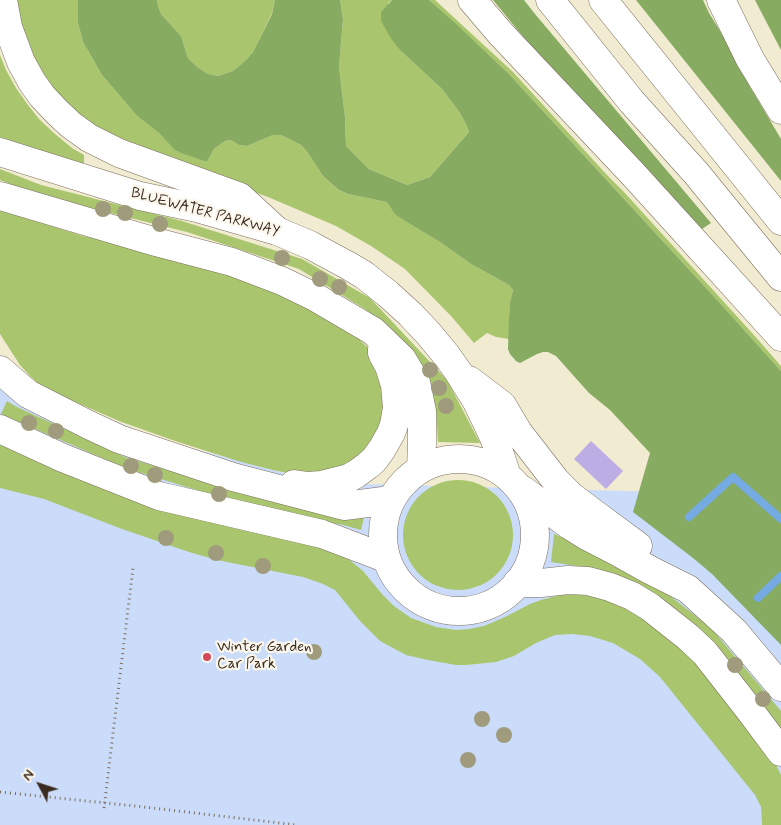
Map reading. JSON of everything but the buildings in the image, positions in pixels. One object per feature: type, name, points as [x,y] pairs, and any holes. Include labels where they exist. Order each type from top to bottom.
[{"type":"street","points":[[3,0],[8,27],[20,62],[42,96],[71,125],[89,138],[119,153],[240,197],[277,231]]},
{"type":"street","points":[[472,0],[781,337]]},
{"type":"street","points":[[550,0],[632,102],[696,173],[781,277]]},
{"type":"street","points":[[603,0],[781,221]]},
{"type":"street","points":[[721,0],[750,59],[781,110]]},
{"type":"street","name":"BLUEWATER PARKWAY","points":[[0,152],[140,196],[197,208],[277,231],[310,245],[349,266],[375,284],[410,314],[460,373],[496,440],[512,480]]},
{"type":"street","points":[[0,196],[156,242],[232,262],[282,281],[315,297],[373,331],[402,359],[416,382],[422,411],[421,469]]},
{"type":"street","points":[[265,486],[287,482],[315,486],[342,481],[362,471],[378,455],[391,433],[397,408],[393,377],[388,362],[382,353],[383,340]]},
{"type":"street","points":[[0,370],[28,394],[119,439],[233,478],[344,506],[391,500]]},
{"type":"street","points":[[460,373],[502,405],[518,432],[548,472],[571,496],[608,525],[656,558],[738,635],[781,688]]},
{"type":"street","points":[[0,429],[63,458],[159,496],[322,534],[385,558]]},
{"type":"street","points":[[512,480],[532,512],[535,540],[531,561],[523,576],[508,593],[487,606],[464,612],[454,612],[435,607],[412,594],[395,577],[385,558],[382,531],[386,512],[399,487],[421,469],[439,462],[470,460],[486,463],[494,467],[512,480],[569,525],[688,589]]},
{"type":"street","points":[[517,583],[568,580],[588,581],[617,590],[644,603],[688,637],[705,653],[781,752]]},
{"type":"path","points":[[104,808],[133,568]]},
{"type":"path","points":[[0,792],[297,825]]},
{"type":"shaded area","points":[[0,373],[161,440],[322,483],[666,492],[781,589],[781,825],[0,825]]},
{"type":"green space","points":[[11,0],[78,0],[78,23],[83,42],[102,75],[137,116],[159,133],[177,151],[207,162],[214,149],[225,141],[231,140],[239,145],[247,146],[273,135],[281,135],[301,145],[323,176],[339,190],[348,194],[386,202],[400,218],[440,242],[471,264],[509,285],[513,290],[510,302],[509,339],[487,333],[474,343],[451,316],[405,269],[371,246],[336,226],[268,197],[110,141],[43,84]]},
{"type":"green space","points":[[78,0],[157,0],[161,14],[181,36],[188,58],[208,74],[218,76],[233,71],[253,52],[272,14],[275,0],[340,0],[343,19],[339,67],[345,117],[346,146],[369,169],[407,185],[430,177],[469,132],[458,110],[442,89],[401,51],[392,40],[381,21],[381,12],[392,0],[429,0],[454,22],[508,73],[781,371],[781,645],[712,574],[633,512],[650,453],[610,410],[589,393],[556,356],[543,352],[520,363],[510,354],[508,349],[509,319],[513,290],[509,285],[471,264],[440,242],[400,218],[386,202],[348,194],[339,190],[323,176],[301,145],[281,135],[273,135],[247,146],[239,145],[231,140],[225,141],[214,149],[207,162],[175,150],[159,133],[137,116],[102,75],[83,42],[78,23]]},
{"type":"green space","points":[[157,0],[275,0],[272,13],[253,52],[233,71],[218,76],[208,74],[188,58],[181,36],[161,14]]},
{"type":"green space","points":[[340,0],[392,0],[388,3],[401,51],[442,89],[466,124],[469,132],[430,177],[407,185],[369,169],[346,146],[345,117],[339,67],[343,19]]},
{"type":"green space","points":[[429,0],[435,0],[513,72],[753,334],[781,366],[781,371],[508,73]]},
{"type":"green space","points":[[493,0],[524,0],[711,223],[702,229],[534,50]]},
{"type":"green space","points":[[636,0],[703,0],[781,139],[781,181]]},
{"type":"green space","points":[[755,0],[781,0],[781,50],[757,4]]},
{"type":"green space","points":[[0,55],[16,88],[28,105],[55,134],[84,155],[84,165],[0,137]]},
{"type":"green space","points":[[0,169],[41,185],[182,221],[302,259],[370,298],[447,380],[480,443],[438,442],[436,410],[420,364],[365,309],[299,269],[187,232],[38,195],[0,180]]},
{"type":"green space","points":[[0,210],[83,236],[127,245],[270,286],[359,339],[375,355],[391,401],[363,461],[306,477],[273,470],[175,441],[119,421],[41,386],[20,365],[0,334]]},
{"type":"green space","points":[[7,401],[125,457],[245,494],[365,513],[361,530],[242,504],[125,468],[1,414]]},
{"type":"green space","points":[[0,445],[308,543],[347,558],[363,571],[394,606],[411,618],[436,627],[456,630],[484,626],[530,604],[560,595],[591,596],[611,601],[636,613],[671,639],[698,665],[774,761],[781,775],[781,825],[762,825],[761,807],[755,795],[660,677],[640,659],[613,643],[590,636],[555,635],[536,643],[514,656],[496,662],[466,665],[456,665],[406,655],[380,641],[360,621],[335,590],[323,584],[303,577],[217,560],[189,552],[44,499],[0,488]]},
{"type":"green space","points":[[458,480],[479,484],[497,496],[509,514],[513,535],[509,556],[497,574],[479,586],[458,590],[437,586],[419,574],[407,556],[403,535],[407,514],[419,496],[437,484]]},
{"type":"green space","points":[[554,534],[585,546],[642,574],[711,628],[781,711],[781,730],[590,568],[551,562]]},
{"type":"waterway","points":[[689,517],[733,477],[781,519]]},
{"type":"waterway","points":[[758,598],[781,576]]},
{"type":"place","name":"Winter Garden Car Park","points":[[207,657]]}]
